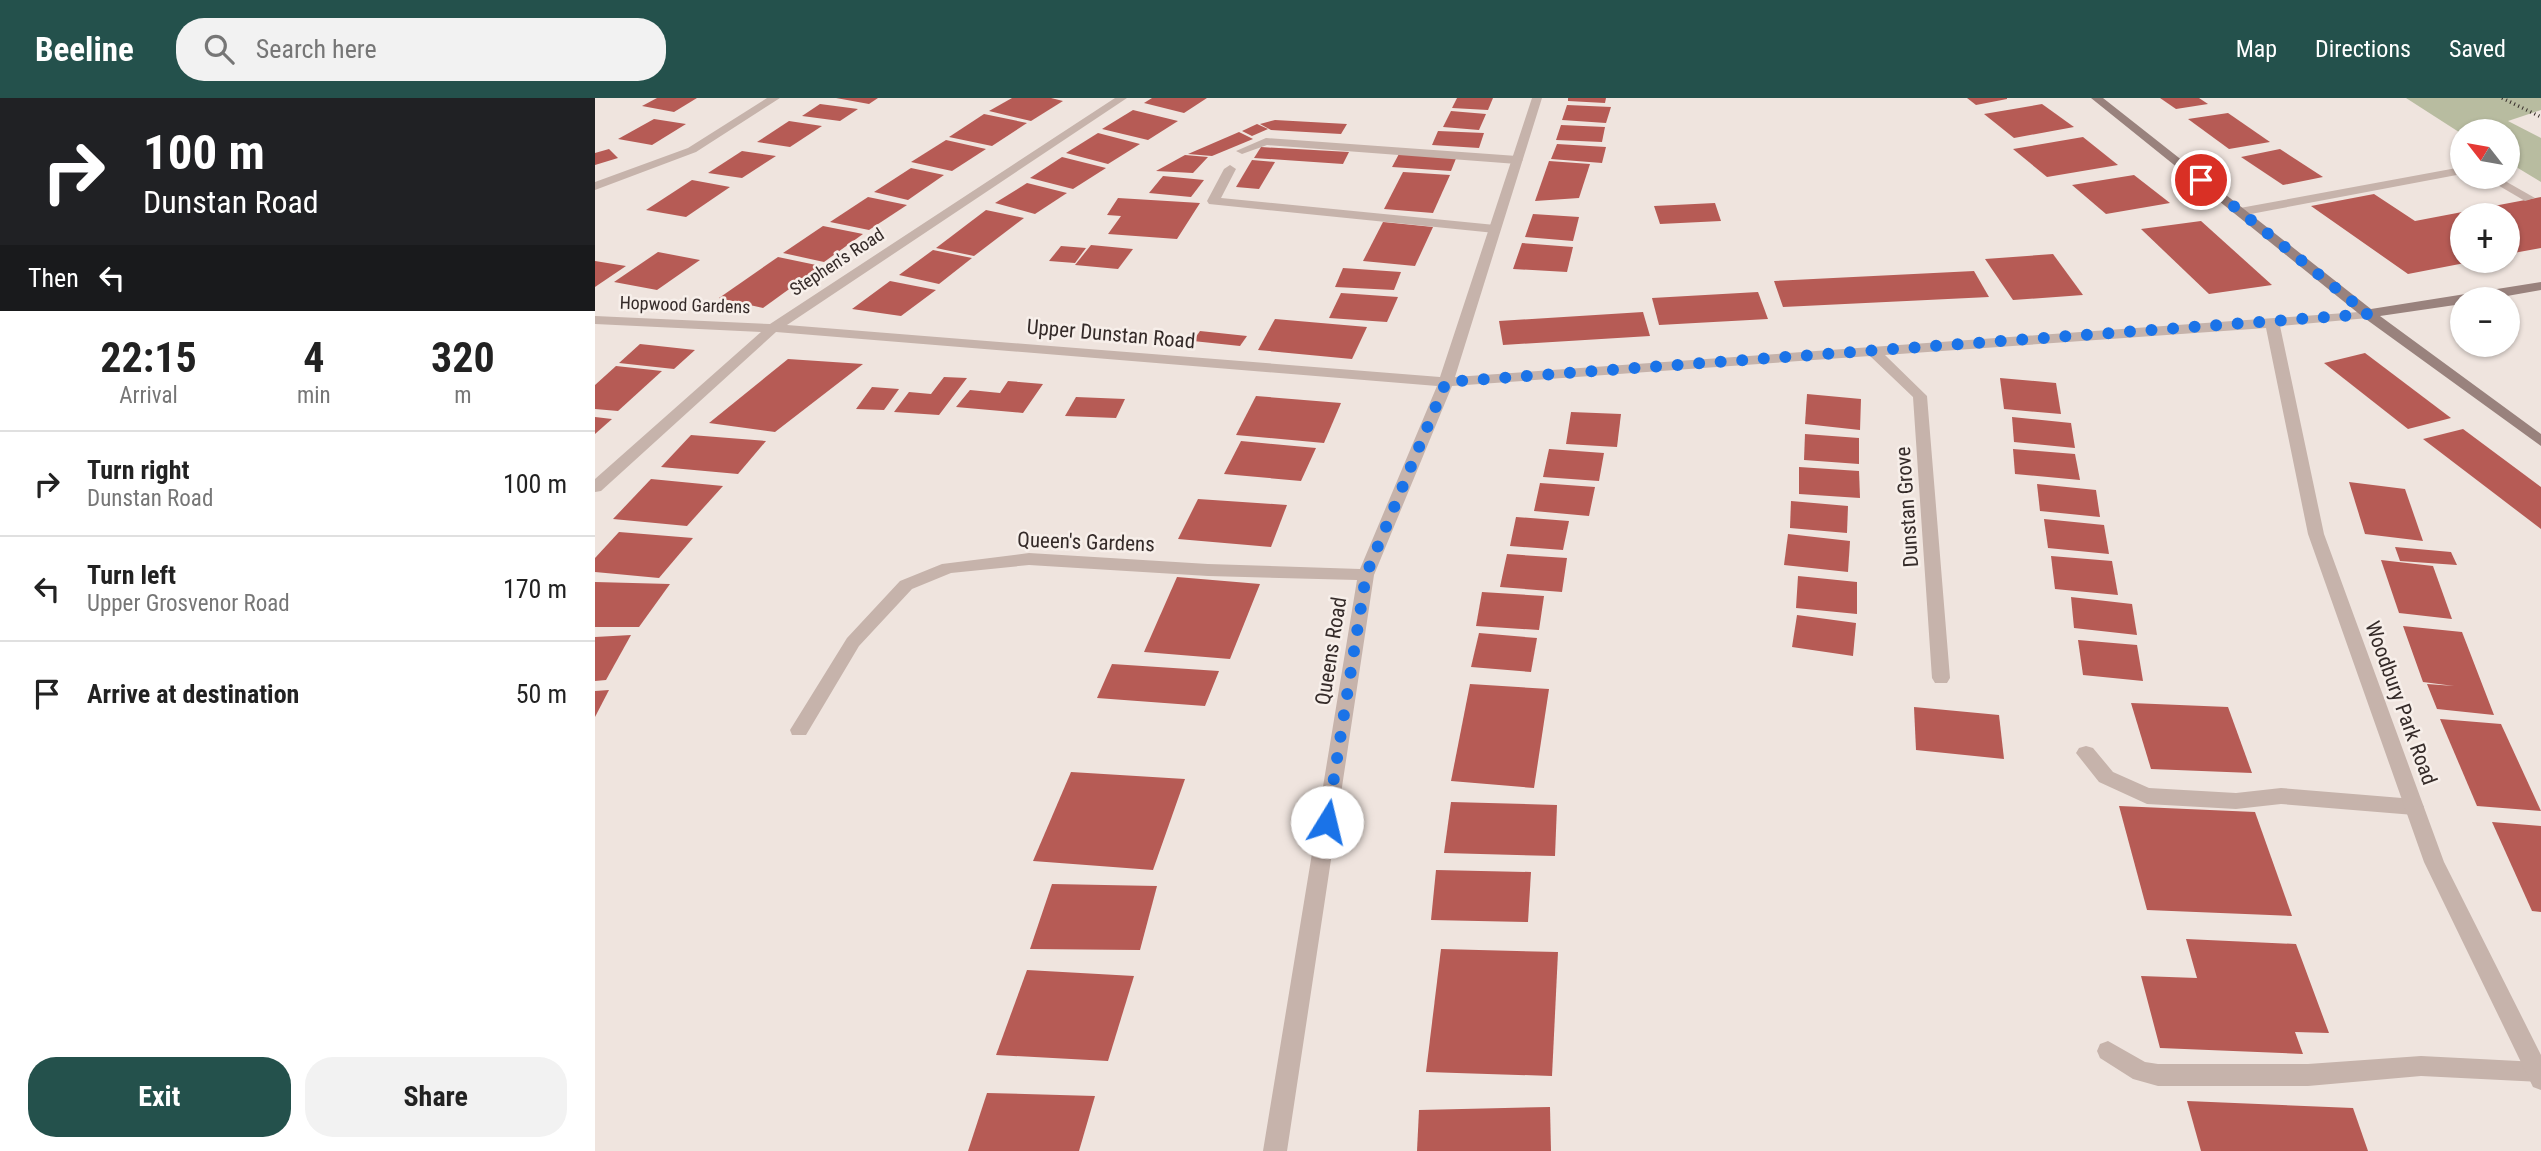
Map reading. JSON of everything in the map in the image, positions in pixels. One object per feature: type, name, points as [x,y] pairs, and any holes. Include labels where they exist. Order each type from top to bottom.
[{"type":"street","points":[[595,186],[692,150],[775,98]]},
{"type":"street","name":"Stephen's Road","points":[[595,487],[773,328],[1122,98]]},
{"type":"street","name":"Queens Road","points":[[1275,1151],[1366,575],[1446,382],[1537,98]]},
{"type":"street","points":[[2096,98],[2368,314],[2541,441]]},
{"type":"street","points":[[1242,151],[1266,141],[1517,160]]},
{"type":"street","points":[[1230,169],[1213,201],[1495,229]]},
{"type":"street","points":[[2240,212],[2450,172]]},
{"type":"street","points":[[2512,189],[2529,198]]},
{"type":"street","points":[[2520,290],[2541,286]]},
{"type":"street","points":[[2368,314],[2450,302]]},
{"type":"street","name":"Upper Dunstan Road","points":[[773,328],[1446,382],[2368,314]]},
{"type":"street","name":"Hopwood Gardens","points":[[595,320],[773,328]]},
{"type":"street","name":"Woodbury Park Road","points":[[2272,323],[2316,534],[2434,862],[2539,1076]]},
{"type":"street","name":"Dunstan Grove","points":[[1874,352],[1920,396],[1941,678]]},
{"type":"street","name":"Queen's Gardens","points":[[799,730],[853,642],[906,585],[948,568],[1029,559],[1366,575]]},
{"type":"street","points":[[2087,753],[2106,778],[2147,796],[2236,801],[2281,796],[2414,807]]},
{"type":"street","points":[[2108,1051],[2141,1072],[2158,1075],[2308,1074],[2421,1066],[2539,1076]]},
{"type":"green space","points":[[2406,98],[2541,98],[2541,110],[2514,119],[2450,119],[2450,126]]},
{"type":"green space","points":[[2520,127],[2541,138],[2541,182],[2520,169]]},
{"type":"building","points":[[657,98],[697,98],[674,112],[642,106]]},
{"type":"building","points":[[836,98],[878,98],[869,104]]},
{"type":"building","points":[[1012,98],[1051,98],[1063,101],[1031,121],[989,111]]},
{"type":"building","points":[[1152,98],[1207,98],[1184,113],[1144,103]]},
{"type":"building","points":[[1457,98],[1493,98],[1488,110],[1452,108]]},
{"type":"building","points":[[1568,98],[1606,98],[1605,103],[1568,101]]},
{"type":"building","points":[[1967,98],[2007,98],[2007,99],[1976,105]]},
{"type":"building","points":[[2160,98],[2199,98],[2208,104],[2176,109]]},
{"type":"building","points":[[820,104],[858,109],[840,121],[802,116]]},
{"type":"building","points":[[2042,104],[2074,127],[2014,138],[1984,114]]},
{"type":"building","points":[[1567,105],[1611,107],[1606,123],[1562,120]]},
{"type":"building","points":[[1133,110],[1178,121],[1148,140],[1102,129]]},
{"type":"building","points":[[1451,111],[1486,114],[1479,130],[1443,127]]},
{"type":"building","points":[[2228,113],[2270,142],[2229,149],[2188,119]]},
{"type":"building","points":[[984,114],[1027,123],[992,146],[949,137]]},
{"type":"building","points":[[654,119],[686,124],[652,145],[618,139]]},
{"type":"building","points":[[1275,120],[1347,124],[1341,134],[1271,130],[1260,124]]},
{"type":"building","points":[[789,121],[822,126],[790,147],[757,142]]},
{"type":"building","points":[[1257,124],[1268,129],[1252,136],[1242,131]]},
{"type":"building","points":[[1561,125],[1605,127],[1602,142],[1556,140]]},
{"type":"building","points":[[1438,131],[1484,133],[1479,148],[1432,145]]},
{"type":"building","points":[[1239,132],[1253,139],[1212,156],[1188,154]]},
{"type":"building","points":[[1098,133],[1140,144],[1108,164],[1066,153]]},
{"type":"building","points":[[2083,137],[2118,165],[2047,177],[2013,149]]},
{"type":"building","points":[[946,140],[986,149],[952,171],[911,162]]},
{"type":"building","points":[[1557,144],[1606,147],[1602,163],[1551,159]]},
{"type":"building","points":[[1261,147],[1349,152],[1343,164],[1254,158]]},
{"type":"building","points":[[609,149],[618,158],[595,165],[595,153]]},
{"type":"building","points":[[2280,149],[2323,177],[2283,185],[2241,157]]},
{"type":"building","points":[[742,151],[776,156],[742,178],[708,173]]},
{"type":"building","points":[[1400,152],[1457,156],[1451,171],[1392,167]]},
{"type":"building","points":[[1185,155],[1208,157],[1193,173],[1156,171]]},
{"type":"building","points":[[1062,157],[1106,168],[1073,189],[1030,178]]},
{"type":"building","points":[[1252,160],[1275,162],[1259,189],[1236,187]]},
{"type":"building","points":[[1549,161],[1590,164],[1579,198],[1535,201]]},
{"type":"building","points":[[911,168],[944,175],[908,200],[874,192]]},
{"type":"building","points":[[1403,172],[1450,175],[1433,213],[1384,209]]},
{"type":"building","points":[[2134,175],[2170,203],[2106,214],[2072,185]]},
{"type":"building","points":[[1163,176],[1204,180],[1191,197],[1149,193]]},
{"type":"building","points":[[692,180],[730,187],[686,217],[646,210]]},
{"type":"building","points":[[1027,183],[1067,193],[1035,214],[995,203]]},
{"type":"building","points":[[2374,194],[2415,221],[2450,214],[2450,266],[2408,274],[2311,206]]},
{"type":"building","points":[[868,197],[907,205],[869,230],[830,222]]},
{"type":"building","points":[[2541,197],[2541,248],[2520,252],[2520,203],[2510,203]]},
{"type":"building","points":[[1118,198],[1200,203],[1177,239],[1108,234],[1121,216],[1107,215]]},
{"type":"building","points":[[1715,203],[1721,221],[1660,224],[1654,206]]},
{"type":"building","points":[[986,210],[1024,218],[974,256],[936,248]]},
{"type":"building","points":[[1533,214],[1579,217],[1573,241],[1525,237]]},
{"type":"building","points":[[2201,221],[2272,285],[2209,294],[2141,229]]},
{"type":"building","points":[[1383,222],[1433,227],[1415,266],[1363,261]]},
{"type":"building","points":[[823,226],[863,234],[824,262],[783,253]]},
{"type":"building","points":[[1522,243],[1573,247],[1567,272],[1513,269]]},
{"type":"building","points":[[1091,245],[1133,249],[1118,269],[1075,265]]},
{"type":"building","points":[[1061,246],[1086,248],[1075,263],[1049,261]]},
{"type":"building","points":[[933,250],[972,258],[939,284],[899,275]]},
{"type":"building","points":[[658,252],[700,260],[657,290],[614,282]]},
{"type":"building","points":[[2053,254],[2083,295],[2013,300],[1985,259]]},
{"type":"building","points":[[778,257],[821,266],[763,308],[719,298]]},
{"type":"building","points":[[595,261],[626,266],[595,287]]},
{"type":"building","points":[[1343,268],[1401,272],[1394,290],[1335,287]]},
{"type":"building","points":[[1974,271],[1989,297],[1783,307],[1774,281]]},
{"type":"building","points":[[890,281],[936,290],[901,316],[852,309]]},
{"type":"building","points":[[1758,292],[1768,319],[1659,325],[1652,298]]},
{"type":"building","points":[[1341,293],[1398,297],[1387,322],[1329,318]]},
{"type":"building","points":[[1643,312],[1650,336],[1503,345],[1499,321]]},
{"type":"building","points":[[1275,319],[1367,327],[1352,359],[1258,350]]},
{"type":"building","points":[[1200,331],[1247,336],[1240,346],[1193,341]]},
{"type":"building","points":[[640,344],[695,350],[674,369],[619,363]]},
{"type":"building","points":[[2365,353],[2451,418],[2408,429],[2324,363]]},
{"type":"building","points":[[788,359],[863,364],[775,432],[709,423]]},
{"type":"building","points":[[616,366],[662,371],[618,411],[595,409],[595,385]]},
{"type":"building","points":[[944,377],[967,378],[939,415],[894,412],[909,392],[931,394]]},
{"type":"building","points":[[2000,378],[2056,383],[2061,414],[2004,409]]},
{"type":"building","points":[[1008,381],[1043,384],[1023,413],[956,407],[970,390],[1000,393]]},
{"type":"building","points":[[872,387],[899,389],[884,410],[856,409]]},
{"type":"building","points":[[1807,394],[1861,399],[1860,430],[1805,424]]},
{"type":"building","points":[[1256,396],[1341,403],[1324,443],[1236,435]]},
{"type":"building","points":[[1076,397],[1125,399],[1116,418],[1065,416]]},
{"type":"building","points":[[1571,412],[1621,414],[1617,447],[1566,444]]},
{"type":"building","points":[[595,417],[612,419],[595,434]]},
{"type":"building","points":[[2012,417],[2071,423],[2075,448],[2014,442]]},
{"type":"building","points":[[2463,429],[2541,487],[2541,529],[2423,439]]},
{"type":"building","points":[[1805,434],[1859,438],[1859,464],[1804,460]]},
{"type":"building","points":[[691,435],[766,441],[738,474],[661,467]]},
{"type":"building","points":[[1241,441],[1316,448],[1301,481],[1224,474]]},
{"type":"building","points":[[1549,449],[1604,453],[1599,481],[1543,477]]},
{"type":"building","points":[[2013,449],[2075,454],[2080,480],[2015,474]]},
{"type":"building","points":[[1799,467],[1859,471],[1860,498],[1799,494]]},
{"type":"building","points":[[651,479],[723,486],[687,526],[613,519]]},
{"type":"building","points":[[2349,482],[2405,489],[2423,541],[2365,534]]},
{"type":"building","points":[[1540,483],[1595,487],[1589,516],[1534,511]]},
{"type":"building","points":[[2037,484],[2096,490],[2100,517],[2040,511]]},
{"type":"building","points":[[1198,499],[1287,505],[1271,547],[1178,539]]},
{"type":"building","points":[[1791,501],[1848,506],[1847,533],[1790,528]]},
{"type":"building","points":[[1516,517],[1569,521],[1563,550],[1510,546]]},
{"type":"building","points":[[2044,519],[2104,525],[2109,554],[2048,548]]},
{"type":"building","points":[[619,532],[693,538],[659,578],[595,572],[595,558]]},
{"type":"building","points":[[1788,534],[1850,541],[1848,572],[1784,565]]},
{"type":"building","points":[[2395,547],[2451,552],[2457,565],[2400,561]]},
{"type":"building","points":[[1507,554],[1567,558],[1562,592],[1500,587]]},
{"type":"building","points":[[2051,556],[2112,561],[2118,595],[2055,589]]},
{"type":"building","points":[[2381,560],[2433,566],[2452,619],[2399,613]]},
{"type":"building","points":[[1798,576],[1857,582],[1857,614],[1796,608]]},
{"type":"building","points":[[1177,577],[1260,584],[1230,659],[1144,652]]},
{"type":"building","points":[[595,582],[670,584],[639,627],[595,627]]},
{"type":"building","points":[[1482,592],[1544,596],[1539,630],[1476,626]]},
{"type":"building","points":[[2071,597],[2132,604],[2137,635],[2074,628]]},
{"type":"building","points":[[1797,615],[1856,623],[1853,656],[1792,647]]},
{"type":"building","points":[[2403,626],[2462,632],[2494,715],[2437,709],[2427,684],[2454,686],[2423,682]]},
{"type":"building","points":[[1479,633],[1537,638],[1531,672],[1471,667]]},
{"type":"building","points":[[631,635],[606,680],[595,681],[595,637]]},
{"type":"building","points":[[2078,640],[2137,645],[2143,681],[2083,675]]},
{"type":"building","points":[[1112,664],[1219,671],[1205,706],[1097,698]]},
{"type":"building","points":[[1470,684],[1549,689],[1534,788],[1451,781]]},
{"type":"building","points":[[609,690],[595,717],[595,691]]},
{"type":"building","points":[[2131,703],[2228,707],[2252,773],[2151,769]]},
{"type":"building","points":[[1914,707],[1999,715],[2004,759],[1916,750]]},
{"type":"building","points":[[2440,719],[2501,724],[2541,811],[2477,806]]},
{"type":"building","points":[[1071,772],[1185,779],[1153,870],[1033,861]]},
{"type":"building","points":[[1451,802],[1557,805],[1555,856],[1444,853]]},
{"type":"building","points":[[2119,806],[2255,812],[2292,916],[2147,910]]},
{"type":"building","points":[[2492,822],[2541,826],[2541,912],[2532,911]]},
{"type":"building","points":[[1436,870],[1531,872],[1528,922],[1431,920]]},
{"type":"building","points":[[1052,884],[1157,886],[1140,950],[1030,949]]},
{"type":"building","points":[[2186,939],[2296,944],[2329,1033],[2295,1032],[2303,1054],[2160,1048],[2141,976],[2197,978]]},
{"type":"building","points":[[1441,949],[1558,952],[1552,1076],[1426,1072]]},
{"type":"building","points":[[1027,970],[1134,976],[1108,1061],[996,1055]]},
{"type":"building","points":[[987,1093],[1095,1096],[1079,1151],[968,1151]]},
{"type":"building","points":[[2187,1101],[2353,1108],[2368,1151],[2201,1151]]},
{"type":"building","points":[[1550,1107],[1551,1151],[1417,1151],[1419,1110]]},
{"type":"railway","points":[[2502,98],[2541,117]]},
{"type":"route","points":[[1327,822],[1366,575],[1446,382],[2368,314],[2201,180]]}]
